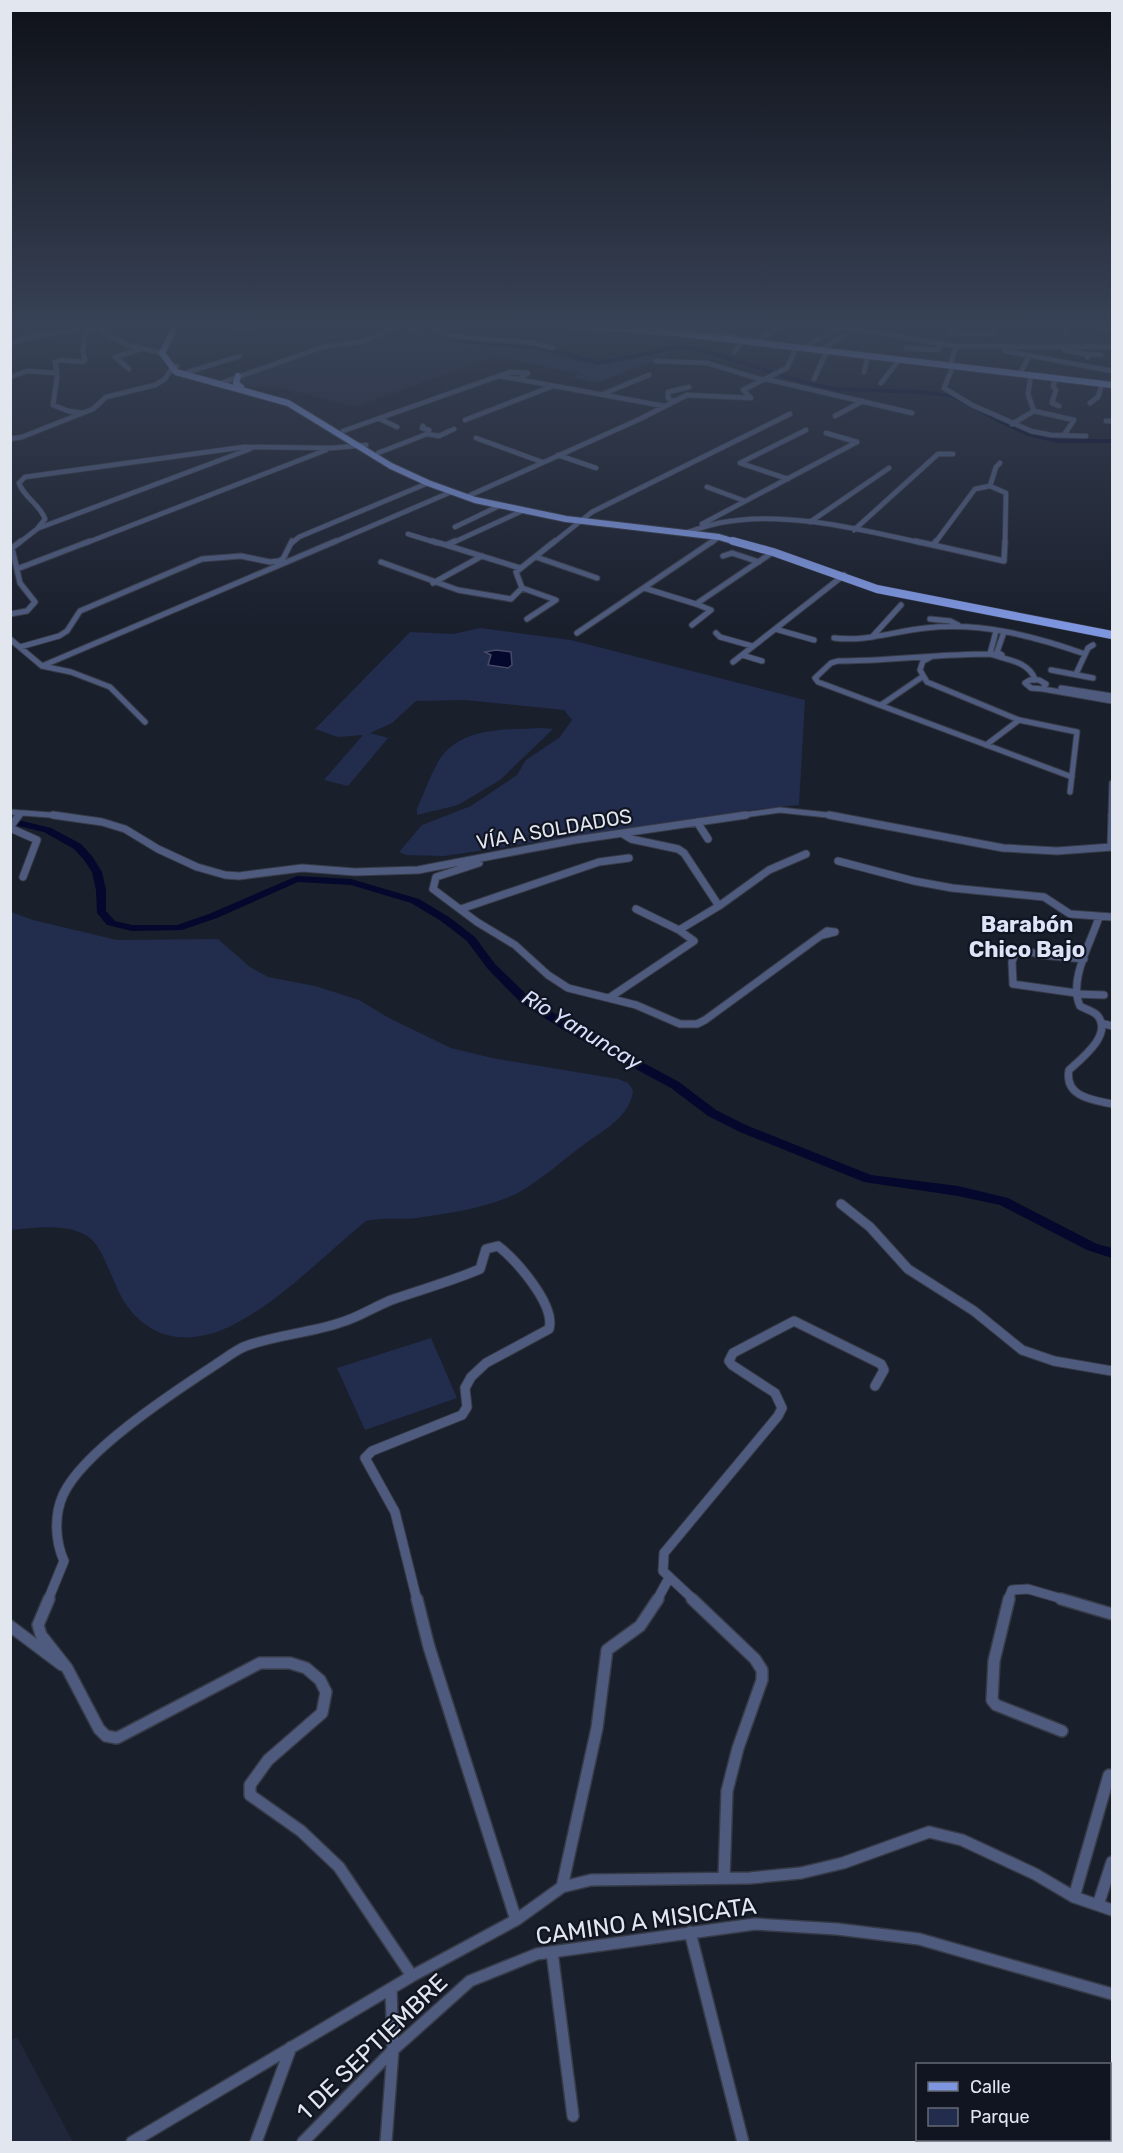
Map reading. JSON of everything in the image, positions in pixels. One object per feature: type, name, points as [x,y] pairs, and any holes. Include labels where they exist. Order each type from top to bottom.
[{"type":"main road","points":[[324,425],[391,466],[451,492],[583,520]]},
{"type":"main road","points":[[334,425],[378,453],[432,481],[499,506],[583,520],[693,530],[753,543],[842,576],[900,590],[1113,629]]},
{"type":"main road","points":[[693,530],[772,552],[897,593],[1113,635]]},
{"type":"street","points":[[10,440],[22,438],[53,425]]},
{"type":"street","points":[[343,431],[359,425]]},
{"type":"street","points":[[468,496],[622,425]]},
{"type":"street","points":[[528,619],[555,600],[522,588],[515,574],[520,568],[592,512],[767,425]]},
{"type":"street","points":[[1016,425],[1039,433],[1086,436]]},
{"type":"street","points":[[1064,435],[1070,425]]},
{"type":"street","points":[[423,426],[422,428],[429,432],[427,434]]},
{"type":"street","points":[[378,453],[427,434],[439,436],[454,429]]},
{"type":"street","points":[[788,478],[740,463],[806,430]]},
{"type":"street","points":[[693,530],[857,442],[826,433]]},
{"type":"street","points":[[476,438],[542,462]]},
{"type":"street","points":[[38,529],[45,519],[45,514],[21,490],[19,483],[27,476],[256,447],[332,448],[366,445]]},
{"type":"street","points":[[10,614],[27,611],[35,602],[21,585],[12,548],[38,529],[256,447]]},
{"type":"street","points":[[17,569],[332,448]]},
{"type":"street","points":[[854,530],[938,454],[953,453]]},
{"type":"street","points":[[558,455],[596,468]]},
{"type":"street","points":[[990,486],[996,467],[1000,463]]},
{"type":"street","points":[[810,522],[889,468]]},
{"type":"street","points":[[20,647],[62,636],[68,630],[73,616],[80,611],[202,559],[241,556],[270,562],[279,561],[283,559],[293,540],[428,483]]},
{"type":"street","points":[[693,530],[733,522],[810,522],[1004,561],[1006,493],[990,486],[975,489],[932,546]]},
{"type":"street","points":[[707,487],[745,501]]},
{"type":"street","points":[[42,666],[451,492]]},
{"type":"street","points":[[455,527],[499,506]]},
{"type":"street","points":[[446,545],[522,511]]},
{"type":"street","points":[[408,534],[520,568]]},
{"type":"street","points":[[577,633],[718,537]]},
{"type":"street","points":[[696,604],[772,552]]},
{"type":"street","points":[[723,556],[732,553],[759,562]]},
{"type":"street","points":[[433,583],[482,556]]},
{"type":"street","points":[[536,557],[597,578]]},
{"type":"street","points":[[381,562],[433,583],[463,592],[508,600],[522,588]]},
{"type":"street","points":[[733,662],[842,576]]},
{"type":"street","points":[[644,588],[711,610],[692,625]]},
{"type":"street","points":[[872,637],[901,605]]},
{"type":"street","points":[[930,619],[950,621],[959,626]]},
{"type":"street","points":[[834,638],[872,637],[928,627],[959,626],[1042,640],[1084,654]]},
{"type":"street","points":[[775,628],[814,640]]},
{"type":"street","points":[[990,654],[996,631]]},
{"type":"street","points":[[998,654],[997,648],[1004,632]]},
{"type":"street","points":[[716,633],[720,637],[752,646]]},
{"type":"street","points":[[10,639],[42,666],[71,672],[110,687],[146,722]]},
{"type":"street","points":[[1076,674],[1084,654],[1093,645]]},
{"type":"street","points":[[1041,683],[1035,668],[1017,659],[998,654],[955,653],[888,661],[831,663],[815,678],[818,682],[1072,777]]},
{"type":"street","points":[[990,654],[1025,666],[1041,683],[1113,701]]},
{"type":"street","points":[[742,655],[762,661]]},
{"type":"street","points":[[935,655],[923,661],[920,670],[927,682],[1019,720],[1077,732],[1070,792]]},
{"type":"street","points":[[1051,670],[1093,678]]},
{"type":"street","points":[[881,705],[922,677]]},
{"type":"street","points":[[1041,683],[1113,696]]},
{"type":"street","points":[[986,746],[1019,720]]},
{"type":"street","points":[[1112,847],[1113,783]]},
{"type":"street","name":"VÍA A SOLDADOS","points":[[10,812],[19,815],[54,815],[114,825],[197,867],[225,875],[262,874],[302,868],[355,872],[409,871],[459,864],[502,853],[697,822],[768,811],[794,810],[1004,848],[1057,851],[1112,847]]},
{"type":"street","points":[[19,815],[11,827],[37,840],[23,877]]},
{"type":"street","points":[[697,822],[708,839]]},
{"type":"street","points":[[623,834],[632,839],[678,849],[684,853],[719,906]]},
{"type":"street","points":[[502,853],[495,858],[436,877],[433,889],[477,922],[515,945],[563,985],[578,992],[643,1007],[680,1024],[697,1024],[823,935]]},
{"type":"street","points":[[679,930],[719,906],[769,870],[806,854]]},
{"type":"street","points":[[461,909],[599,862],[629,858]]},
{"type":"street","points":[[838,861],[914,881],[952,888],[1044,897],[1070,914],[1113,917]]},
{"type":"street","points":[[609,998],[693,944],[693,939],[679,930],[636,909]]},
{"type":"street","points":[[1099,917],[1076,982],[1076,993],[1080,1006],[1096,1015],[1101,1023],[1113,1026]]},
{"type":"street","points":[[1084,959],[1016,951],[1012,962],[1013,984],[1104,995]]},
{"type":"street","points":[[1101,1023],[1096,1044],[1069,1070],[1068,1075],[1074,1093],[1080,1097],[1113,1104]]},
{"type":"street","points":[[841,1204],[870,1227],[908,1269],[974,1311],[1022,1350],[1053,1361],[1113,1371]]},
{"type":"street","points":[[412,1976],[339,1867],[301,1831],[249,1795],[250,1785],[268,1760],[322,1713],[326,1692],[320,1680],[306,1668],[290,1663],[260,1664],[117,1738],[106,1736],[99,1729],[67,1668],[41,1635],[38,1625],[64,1561],[59,1550],[56,1531],[62,1497],[77,1474],[96,1454],[161,1402],[245,1346],[341,1323],[392,1300],[463,1277],[480,1269],[486,1249],[498,1246],[519,1268],[548,1308],[551,1321],[549,1328],[544,1334],[510,1348],[484,1365],[466,1384],[464,1394],[467,1407],[462,1415],[372,1450],[365,1458],[395,1512],[429,1647],[516,1920]]},
{"type":"street","points":[[724,1878],[727,1791],[738,1748],[762,1680],[762,1670],[755,1659],[663,1571],[664,1553],[744,1454],[778,1416],[782,1408],[775,1393],[732,1365],[729,1361],[733,1353],[794,1321],[881,1365],[884,1370],[875,1386]]},
{"type":"street","points":[[562,1887],[597,1728],[607,1650],[611,1644],[638,1629],[669,1578]]},
{"type":"street","points":[[1062,1731],[996,1705],[992,1700],[992,1678],[1007,1603],[1012,1590],[1028,1589],[1113,1614]]},
{"type":"street","points":[[10,1626],[67,1668]]},
{"type":"street","points":[[1074,1897],[1109,1775]]},
{"type":"street","points":[[132,2142],[412,1976],[516,1920],[562,1887],[602,1880],[724,1878],[801,1873],[843,1863],[928,1832],[972,1845],[1035,1874],[1074,1897],[1113,1910]]},
{"type":"street","points":[[1098,1905],[1113,1862]]},
{"type":"street","name":"CAMINO A MISICATA","points":[[470,1981],[537,1954],[755,1924],[837,1929],[919,1939],[1113,1994]]},
{"type":"street","points":[[690,1932],[743,2142]]},
{"type":"street","points":[[552,1952],[573,2116]]},
{"type":"street","name":"1 DE SEPTIEMBRE","points":[[303,2142],[393,2050],[470,1981]]},
{"type":"street","points":[[386,2142],[393,2050],[391,1989]]},
{"type":"street","points":[[256,2142],[291,2047]]},
{"type":"shaded area","points":[[496,650],[511,652],[512,665],[508,668],[488,665],[491,655],[485,652]]},
{"type":"shaded area","points":[[17,2037],[73,2142],[11,2142],[11,2040]]},
{"type":"green space","points":[[480,628],[571,640],[805,700],[799,805],[444,856],[406,855],[399,852],[422,825],[471,806],[517,775],[526,760],[560,737],[572,720],[564,710],[465,700],[416,701],[392,723],[370,733],[388,738],[348,786],[324,780],[363,735],[338,737],[315,729],[410,632],[453,634]]},
{"type":"green space","points":[[553,729],[500,780],[458,805],[417,815],[417,809],[438,762],[447,750],[458,742],[484,732]]},
{"type":"green space","points":[[11,912],[33,920],[117,940],[218,939],[250,967],[268,977],[315,986],[359,1000],[389,1018],[451,1048],[492,1058],[618,1079],[628,1083],[633,1090],[631,1099],[623,1114],[609,1127],[540,1179],[512,1196],[486,1205],[444,1214],[366,1221],[286,1290],[233,1325],[203,1336],[174,1337],[160,1333],[136,1316],[125,1303],[98,1248],[86,1235],[66,1228],[54,1227],[11,1230]]},
{"type":"green space","points":[[431,1338],[457,1398],[365,1430],[337,1368]]},
{"type":"waterway","points":[[1010,425],[1030,434],[1058,441],[1112,441]]},
{"type":"waterway","name":"Río Yanuncay","points":[[10,821],[47,830],[78,846],[89,858],[97,872],[101,890],[101,911],[111,923],[132,928],[178,928],[213,916],[297,879],[351,882],[415,901],[445,919],[471,939],[491,966],[525,1000],[569,1028],[675,1085],[712,1113],[744,1129],[869,1179],[958,1191],[1003,1201],[1092,1247],[1112,1253]]},
{"type":"district","name":"Barabón Chico Bajo","points":[[1027,936]]}]
